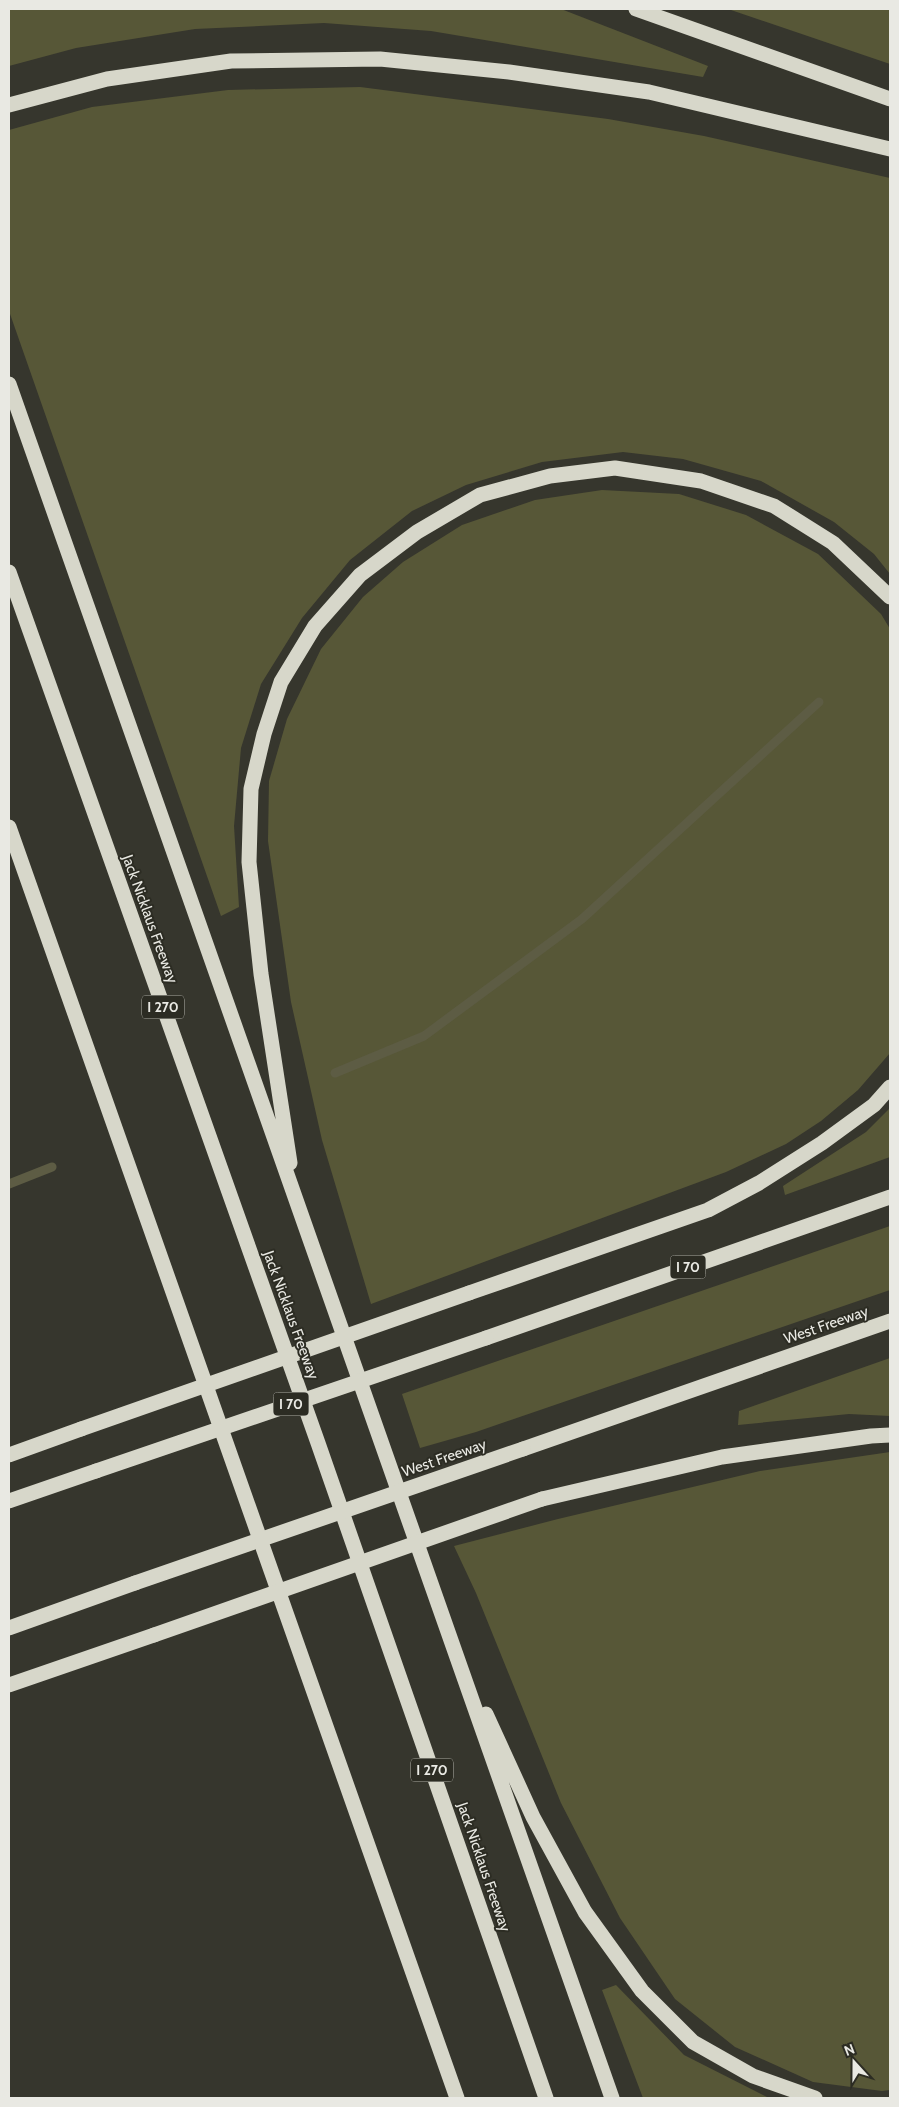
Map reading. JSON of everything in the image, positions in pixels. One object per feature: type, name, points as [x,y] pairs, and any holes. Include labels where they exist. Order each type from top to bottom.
[{"type":"highway","points":[[636,9],[890,99]]},
{"type":"highway","points":[[9,105],[107,79],[231,61],[380,59],[509,72],[649,92],[890,149]]},
{"type":"highway","points":[[9,384],[612,2098]]},
{"type":"highway","points":[[296,1199],[261,974],[249,862],[251,789],[264,734],[281,682],[315,626],[360,575],[417,532],[480,495],[550,476],[615,468],[701,481],[774,506],[833,543],[890,597]]},
{"type":"highway","name":"Jack Nicklaus Freeway","points":[[9,572],[314,1434],[546,2098]]},
{"type":"highway","points":[[9,827],[457,2098]]},
{"type":"highway","points":[[9,1455],[708,1210],[759,1183],[822,1143],[874,1105],[890,1086]]},
{"type":"highway","name":"I 70","points":[[9,1501],[486,1338],[890,1196]]},
{"type":"highway","name":"West Freeway","points":[[9,1628],[890,1321]]},
{"type":"highway","points":[[9,1685],[542,1499],[722,1457],[890,1435]]},
{"type":"highway","points":[[447,1630],[534,1817],[585,1912],[642,1991],[693,2042],[753,2076],[816,2098]]},
{"type":"shaded area","points":[[9,9],[561,9],[708,66],[703,77],[431,31],[324,23],[195,29],[76,48],[9,66]]},
{"type":"shaded area","points":[[728,9],[890,9],[890,64]]},
{"type":"shaded area","points":[[360,87],[608,119],[704,136],[890,178],[890,574],[874,554],[834,522],[761,481],[683,459],[623,452],[542,462],[466,485],[412,511],[350,560],[302,618],[261,684],[241,748],[234,826],[239,907],[221,916],[9,311],[9,130],[92,107],[228,90]]},
{"type":"shaded area","points":[[602,490],[679,494],[746,515],[818,554],[881,614],[890,629],[890,1053],[858,1090],[821,1121],[786,1144],[726,1172],[371,1304],[322,1140],[291,1002],[268,841],[269,781],[287,719],[321,649],[363,597],[403,562],[462,525],[535,500]]},
{"type":"shaded area","points":[[890,1108],[890,1157],[785,1195],[783,1186],[866,1132]]},
{"type":"shaded area","points":[[890,1226],[890,1290],[476,1432],[420,1448],[402,1394]]},
{"type":"shaded area","points":[[890,1358],[890,1416],[849,1414],[738,1425],[739,1411]]},
{"type":"shaded area","points":[[890,1452],[890,2090],[882,2091],[813,2082],[735,2047],[675,1999],[620,1918],[561,1803],[476,1593],[454,1546],[760,1471]]},
{"type":"shaded area","points":[[616,1985],[684,2055],[769,2098],[643,2098],[602,1990]]},
{"type":"waterway","points":[[335,1073],[424,1036],[582,919],[819,702]]},
{"type":"waterway","points":[[9,1184],[52,1167]]}]
